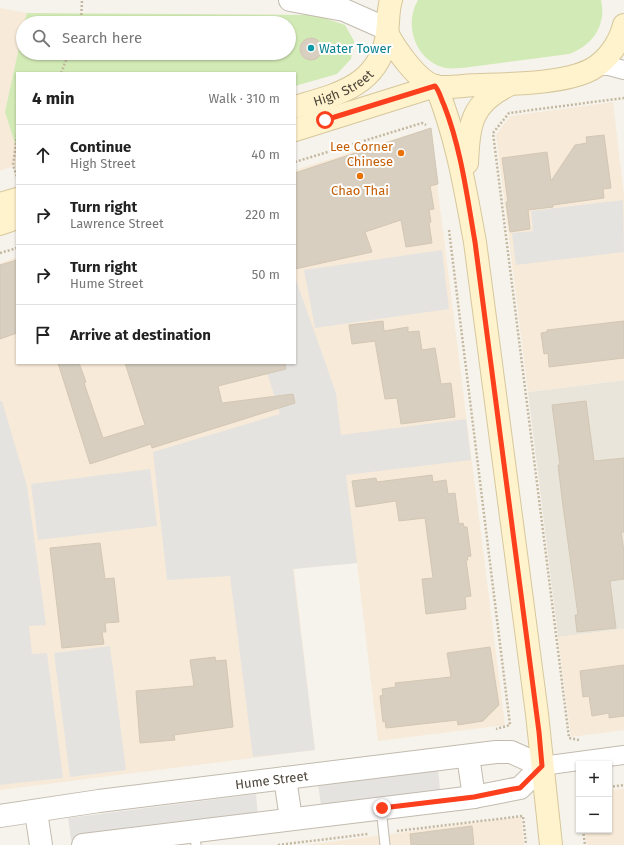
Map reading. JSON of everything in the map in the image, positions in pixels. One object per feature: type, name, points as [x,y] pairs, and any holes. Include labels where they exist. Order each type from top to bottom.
[{"type":"main road","name":"High Street","points":[[296,107],[346,90],[360,82],[376,65],[384,46],[387,31],[388,11],[391,0]]},
{"type":"main road","points":[[602,61],[618,40],[624,25]]},
{"type":"main road","points":[[387,31],[393,45],[411,67],[435,86],[452,126],[466,190],[475,242],[535,699],[551,845]]},
{"type":"main road","points":[[466,190],[469,141],[476,113],[488,96],[510,84],[570,76],[588,71],[602,61],[624,41]]},
{"type":"main road","name":"High Street","points":[[296,130],[435,86],[510,84]]},
{"type":"main road","points":[[0,204],[16,199]]},
{"type":"main road","points":[[0,224],[16,218]]},
{"type":"street","points":[[290,0],[344,10],[387,31]]},
{"type":"street","points":[[602,61],[609,66],[624,70]]},
{"type":"street","name":"Hume Street","points":[[0,816],[36,812],[100,801],[511,752],[542,766]]},
{"type":"street","points":[[83,845],[195,838],[291,819],[474,797],[520,788],[542,766],[624,755]]},
{"type":"street","points":[[468,756],[474,797]]},
{"type":"street","points":[[285,778],[291,819]]},
{"type":"street","points":[[36,812],[41,845]]},
{"type":"lane","points":[[382,808],[385,845]]},
{"type":"path","points":[[81,16],[82,0]]},
{"type":"path","points":[[61,72],[67,60]]},
{"type":"path","points":[[569,738],[493,133],[509,113],[624,98]]},
{"type":"path","points":[[296,162],[422,123],[427,126]]},
{"type":"path","points":[[16,142],[13,165],[16,174]]},
{"type":"path","points":[[448,224],[510,724]]},
{"type":"path","points":[[0,254],[16,248]]},
{"type":"path","points":[[612,787],[624,785]]},
{"type":"path","points":[[523,816],[526,845]]},
{"type":"path","points":[[583,833],[584,845]]},
{"type":"shaded area","points":[[0,8],[27,13],[26,16],[16,16],[17,60],[5,112],[16,147],[16,165],[0,171]]},
{"type":"shaded area","points":[[613,102],[624,196],[624,380],[528,392],[496,135],[510,116]]},
{"type":"shaded area","points":[[430,128],[505,725],[378,741],[357,563],[294,569],[315,750],[0,790],[0,263],[16,257],[16,364],[296,364],[296,170]]},
{"type":"shaded area","points":[[623,200],[624,252],[516,265],[512,233],[533,231],[531,211]]},
{"type":"shaded area","points":[[442,250],[449,309],[315,328],[304,270]]},
{"type":"shaded area","points":[[296,280],[336,393],[341,435],[466,419],[471,460],[346,475],[357,563],[293,569],[315,750],[253,757],[230,576],[167,580],[153,452],[280,414],[264,364],[296,364]]},
{"type":"shaded area","points":[[624,380],[624,629],[558,637],[528,392]]},
{"type":"shaded area","points":[[0,401],[2,401],[27,486],[46,625],[29,626],[32,654],[47,653],[63,778],[0,785]]},
{"type":"shaded area","points":[[150,469],[157,526],[38,540],[31,484]]},
{"type":"shaded area","points":[[624,629],[624,730],[571,737],[558,637]]},
{"type":"shaded area","points":[[110,646],[126,770],[70,777],[54,653]]},
{"type":"shaded area","points":[[438,769],[440,790],[321,805],[318,784]]},
{"type":"shaded area","points":[[624,789],[624,845],[587,845],[585,833],[612,833],[612,790]]},
{"type":"shaded area","points":[[256,794],[258,816],[71,840],[68,818]]},
{"type":"shaded area","points":[[521,817],[524,845],[306,845]]},
{"type":"green space","points":[[418,0],[601,0],[602,18],[600,26],[591,40],[585,46],[569,54],[462,68],[446,68],[427,58],[415,41],[412,31],[412,20]]},
{"type":"green space","points":[[27,13],[315,15],[345,25],[354,41],[351,59],[337,74],[296,86],[296,72],[16,72],[16,147],[5,112],[16,60],[296,60],[296,16],[26,16]]},
{"type":"building","name":"Water Tower","points":[[311,38],[319,41],[322,49],[319,57],[311,60],[303,57],[300,49],[303,41]]},
{"type":"building","points":[[431,128],[438,184],[430,186],[434,209],[429,210],[432,243],[406,247],[401,220],[365,232],[372,252],[296,269],[296,173]]},
{"type":"building","points":[[604,135],[611,188],[603,189],[604,198],[528,210],[530,229],[510,232],[506,202],[508,202],[502,158],[547,152],[551,181],[575,145],[587,143],[586,137]]},
{"type":"building","points":[[16,260],[16,333],[0,339],[0,265]]},
{"type":"building","points":[[383,321],[384,331],[408,327],[408,332],[419,331],[422,350],[435,348],[441,384],[451,383],[455,417],[401,424],[397,398],[385,399],[375,341],[352,344],[349,325]]},
{"type":"building","points":[[624,321],[624,358],[549,367],[548,353],[544,354],[541,333],[547,332],[547,330]]},
{"type":"building","points":[[58,364],[79,364],[86,382],[84,383],[103,438],[145,425],[125,364],[285,364],[286,369],[218,386],[222,403],[293,394],[295,403],[152,448],[151,444],[90,464]]},
{"type":"building","points":[[586,401],[594,461],[624,458],[624,532],[621,532],[624,551],[624,579],[610,581],[616,628],[577,632],[575,615],[578,615],[563,506],[558,465],[560,465],[552,405]]},
{"type":"building","points":[[432,475],[433,482],[446,480],[448,494],[455,493],[459,524],[463,523],[464,527],[467,527],[471,556],[467,557],[468,560],[466,560],[471,596],[465,597],[466,609],[426,614],[422,579],[433,578],[425,518],[399,521],[396,501],[356,507],[352,481],[376,478],[377,482]]},
{"type":"building","points":[[100,543],[105,579],[114,578],[119,622],[105,623],[106,632],[102,632],[104,644],[62,648],[50,548]]},
{"type":"building","points":[[490,647],[499,705],[483,721],[458,725],[457,720],[386,728],[385,721],[383,722],[380,696],[383,695],[382,689],[396,687],[395,683],[451,677],[447,653]]},
{"type":"building","points":[[215,657],[216,661],[226,660],[233,727],[174,735],[175,740],[140,743],[136,691],[194,686],[190,660]]},
{"type":"building","points":[[624,665],[624,716],[609,718],[609,713],[592,716],[589,696],[583,697],[580,671]]},
{"type":"building","points":[[472,826],[474,845],[411,845],[410,834]]},
{"type":"place","name":"Water Tower","points":[[311,48]]},
{"type":"place","name":"Lee Corner Chinese","points":[[401,153]]},
{"type":"place","name":"Chao Thai","points":[[360,176]]},
{"type":"route","points":[[325,120],[435,86],[448,114],[455,138],[466,190],[475,242],[537,714],[542,766],[520,788],[474,797],[382,808]]}]
